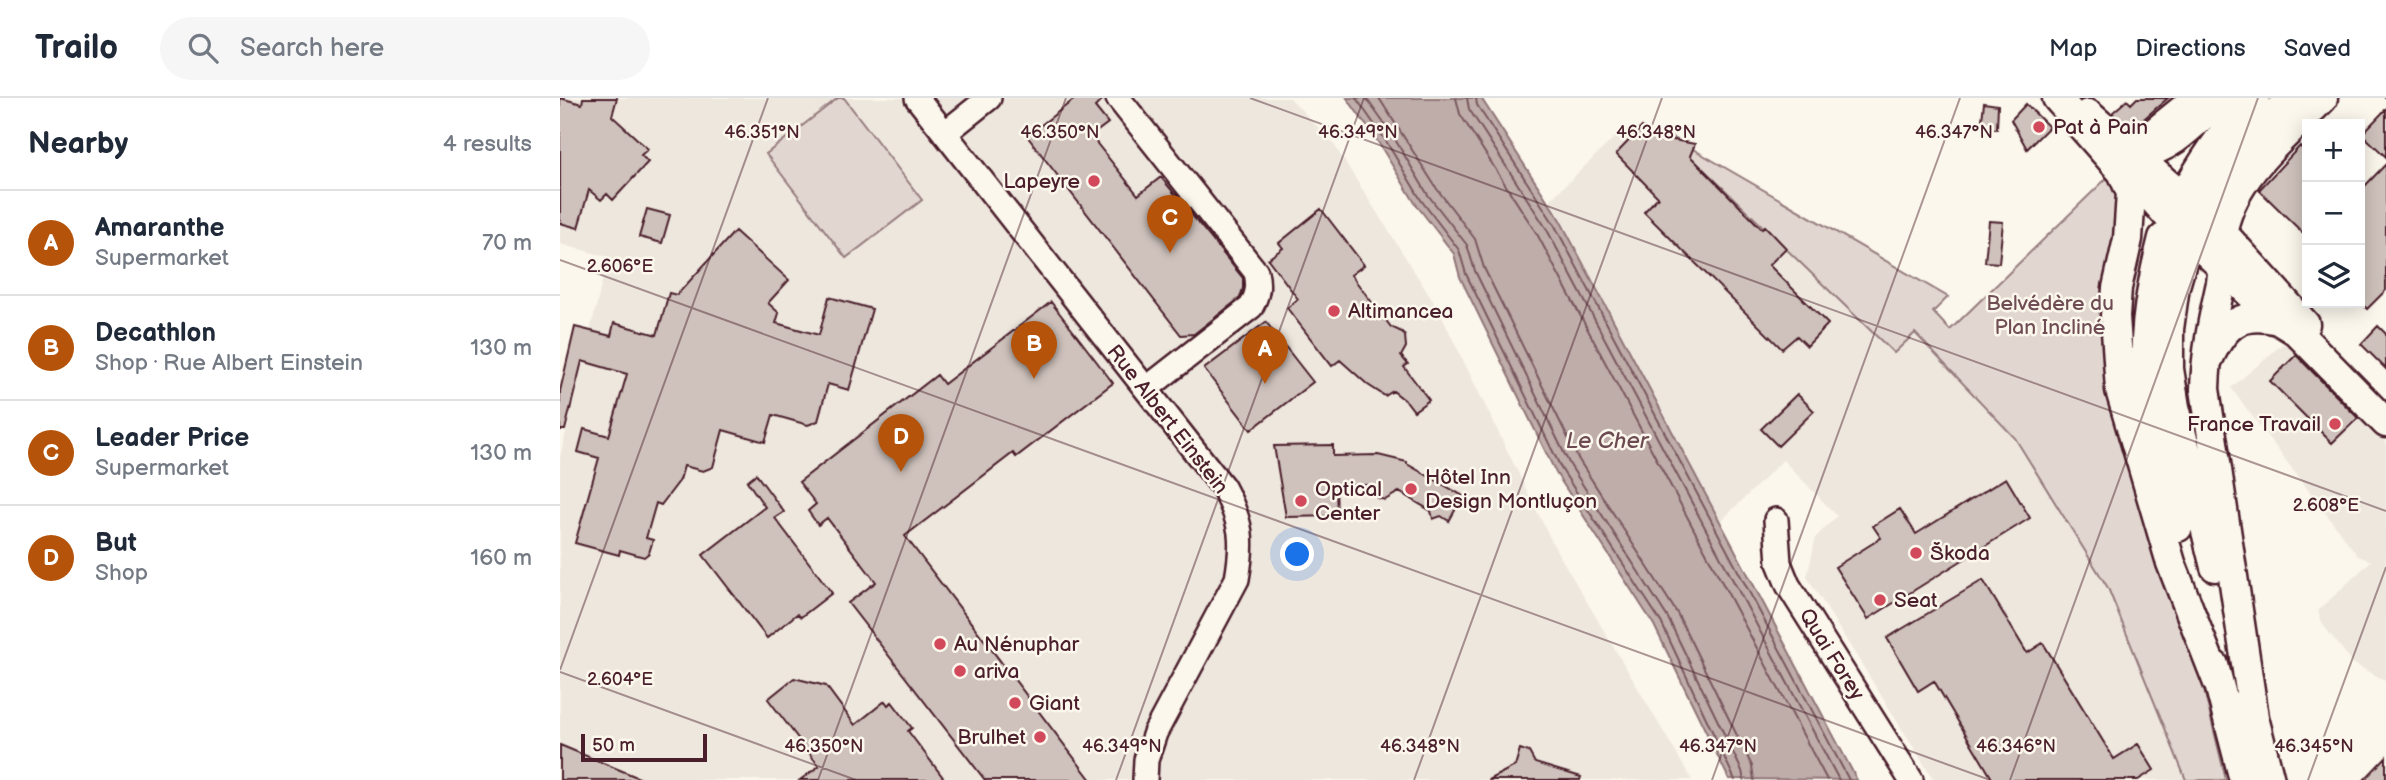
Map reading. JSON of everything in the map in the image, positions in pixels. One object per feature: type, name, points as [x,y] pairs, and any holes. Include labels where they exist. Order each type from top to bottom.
[{"type":"main road","points":[[2057,98],[2128,151],[2167,146],[2186,133],[2222,98]]},
{"type":"main road","points":[[2057,98],[2166,213],[2215,225]]},
{"type":"main road","points":[[2057,98],[2115,164],[2131,193],[2128,239],[2116,288],[2120,390],[2171,562],[2218,683]]},
{"type":"main road","points":[[2069,98],[2128,151],[2166,213],[2146,329],[2149,408],[2244,780]]},
{"type":"main road","points":[[2254,716],[2205,389],[2215,225],[2210,150],[2255,98]]},
{"type":"main road","points":[[2215,225],[2228,167],[2259,129],[2291,98]]},
{"type":"main road","points":[[2215,225],[2260,160],[2323,98]]},
{"type":"main road","points":[[2186,133],[2165,167],[2166,213],[2175,286],[2169,329],[2169,369],[2175,407],[2270,780]]},
{"type":"main road","points":[[2128,239],[2139,226],[2166,213],[2215,225],[2296,331],[2386,423]]},
{"type":"main road","points":[[2206,367],[2218,338],[2235,323],[2257,315],[2290,321],[2386,405]]},
{"type":"street","name":"Rue Albert Einstein","points":[[917,98],[1223,487],[1235,509],[1241,530],[1237,579],[1155,733],[1146,760],[1145,780]]},
{"type":"street","points":[[945,133],[989,98]]},
{"type":"street","points":[[1118,98],[1256,272],[1259,286],[1251,307],[1146,389]]},
{"type":"street","points":[[2128,151],[2193,98]]},
{"type":"street","name":"Quai Forey","points":[[1776,520],[1779,563],[1788,585],[1912,780]]},
{"type":"shaded area","points":[[560,98],[1290,98],[1333,143],[1438,309],[1554,546],[1692,780],[560,780],[560,457],[608,257],[560,244]]},
{"type":"shaded area","points":[[1621,131],[1667,134],[1894,353],[1914,333],[2015,438],[2108,588],[2186,780],[1934,780],[1807,577],[1816,537],[1837,516],[1783,460],[1719,523],[1548,202]]},
{"type":"shaded area","points":[[2287,340],[2386,443],[2386,681],[2354,664],[2323,625],[2318,611],[2371,561],[2358,556],[2231,388]]},
{"type":"green space","points":[[838,98],[844,98],[922,200],[846,258],[766,154]]},
{"type":"green space","name":"Belvédère du Plan Incliné","points":[[1667,134],[1948,297],[1933,312],[1950,330],[2112,173],[2121,226],[2109,279],[2226,780],[2186,780],[2108,588],[2015,438],[1915,333],[1894,353]]},
{"type":"water","name":"Le Cher","points":[[1347,98],[1481,98],[1560,220],[1857,780],[1729,779],[1654,625],[1556,473],[1460,277],[1454,254],[1415,203],[1380,145]]},
{"type":"building","points":[[560,98],[582,104],[583,98],[617,98],[612,116],[648,149],[641,155],[648,162],[613,200],[607,194],[601,200],[589,190],[578,228],[560,223]]},
{"type":"building","points":[[1076,98],[1104,98],[1095,107],[1108,123],[1091,136],[1138,195],[1161,177],[1243,278],[1240,298],[1194,334],[1181,335],[1027,136]]},
{"type":"building","points":[[2137,98],[2168,98],[2131,130],[2112,113],[2127,100],[2131,104]]},
{"type":"building","points":[[1984,103],[1998,105],[1997,129],[1981,128]]},
{"type":"building","points":[[2026,104],[2049,127],[2027,149],[2011,120]]},
{"type":"building","points":[[2386,109],[2386,157],[2365,137],[2365,131]]},
{"type":"building","points":[[1642,127],[1652,136],[1695,144],[1690,156],[1762,229],[1765,226],[1786,248],[1769,265],[1828,324],[1807,346],[1797,336],[1782,349],[1644,212],[1658,197],[1616,154]]},
{"type":"building","points":[[2300,146],[2302,232],[2259,190]]},
{"type":"building","points":[[2386,164],[2386,290],[2367,309],[2365,307],[2365,186]]},
{"type":"building","points":[[647,209],[670,215],[662,243],[639,237]]},
{"type":"building","name":"Altimancea","points":[[1321,209],[1364,265],[1351,275],[1391,327],[1405,336],[1406,347],[1401,356],[1408,364],[1404,367],[1429,400],[1414,411],[1393,391],[1385,396],[1368,385],[1340,360],[1332,366],[1287,308],[1298,299],[1268,259],[1283,248],[1279,243]]},
{"type":"building","points":[[1989,221],[2003,222],[1999,263],[1985,262]]},
{"type":"building","points":[[735,231],[789,280],[768,303],[779,313],[776,323],[819,335],[829,297],[872,309],[849,390],[828,384],[818,421],[808,425],[773,415],[765,442],[723,430],[713,467],[703,471],[684,466],[680,480],[661,505],[656,503],[646,538],[653,540],[649,553],[644,557],[620,550],[619,555],[575,543],[599,458],[578,452],[584,429],[609,436],[627,374],[582,361],[565,430],[560,430],[560,391],[575,327],[611,336],[614,323],[657,335],[669,293],[677,295]]},
{"type":"building","points":[[1051,302],[1113,383],[1016,457],[1013,453],[905,536],[1091,780],[985,780],[848,603],[876,582],[827,518],[818,525],[808,511],[816,504],[799,482],[937,375],[944,384]]},
{"type":"building","points":[[1266,322],[1313,382],[1251,430],[1204,369]]},
{"type":"building","points":[[2378,326],[2386,334],[2386,369],[2361,344]]},
{"type":"building","points":[[2296,355],[2358,418],[2332,443],[2270,381]]},
{"type":"building","points":[[1797,394],[1814,411],[1778,446],[1761,429]]},
{"type":"building","points":[[1333,445],[1333,456],[1378,455],[1407,462],[1463,496],[1449,521],[1441,516],[1433,519],[1431,511],[1399,492],[1385,500],[1377,498],[1370,485],[1336,485],[1337,516],[1286,517],[1274,446]]},
{"type":"building","points":[[756,474],[784,512],[775,518],[832,593],[801,617],[797,614],[767,638],[703,555],[765,507],[747,481]]},
{"type":"building","name":"Škoda","points":[[2006,478],[2030,518],[1868,619],[1835,567],[1881,538],[1873,526],[1900,509],[1916,534]]},
{"type":"building","points":[[1983,580],[2027,653],[2043,643],[2114,759],[2138,744],[2154,770],[2138,780],[1993,780],[1934,681],[1918,691],[1887,638]]},
{"type":"building","points":[[794,678],[826,686],[855,725],[885,701],[888,705],[892,702],[912,728],[908,731],[945,780],[800,780],[819,766],[768,699]]},
{"type":"building","points":[[560,745],[644,780],[560,780]]},
{"type":"building","points":[[1520,749],[1529,752],[1535,763],[1581,777],[1580,780],[1488,780],[1515,766]]},
{"type":"building","points":[[2386,757],[2386,780],[2364,780]]},
{"type":"place","name":"Pat à Pain","points":[[2039,127]]},
{"type":"place","name":"Lapeyre","points":[[1094,181]]},
{"type":"place","name":"Leader Price","points":[[1170,253]]},
{"type":"place","name":"Altimancea","points":[[1334,311]]},
{"type":"place","name":"Decathlon","points":[[1034,379]]},
{"type":"place","name":"Amaranthe","points":[[1265,384]]},
{"type":"place","name":"France Travail","points":[[2335,424]]},
{"type":"place","name":"But","points":[[901,472]]},
{"type":"place","name":"Hôtel Inn Design Montluçon","points":[[1411,489]]},
{"type":"place","name":"Optical Center","points":[[1301,501]]},
{"type":"place","name":"Škoda","points":[[1916,553]]},
{"type":"place","name":"Seat","points":[[1880,600]]},
{"type":"place","name":"Au Nénuphar","points":[[940,644]]},
{"type":"place","name":"ariva","points":[[960,671]]},
{"type":"place","name":"Giant","points":[[1015,703]]},
{"type":"place","name":"Brulhet","points":[[1040,737]]}]
